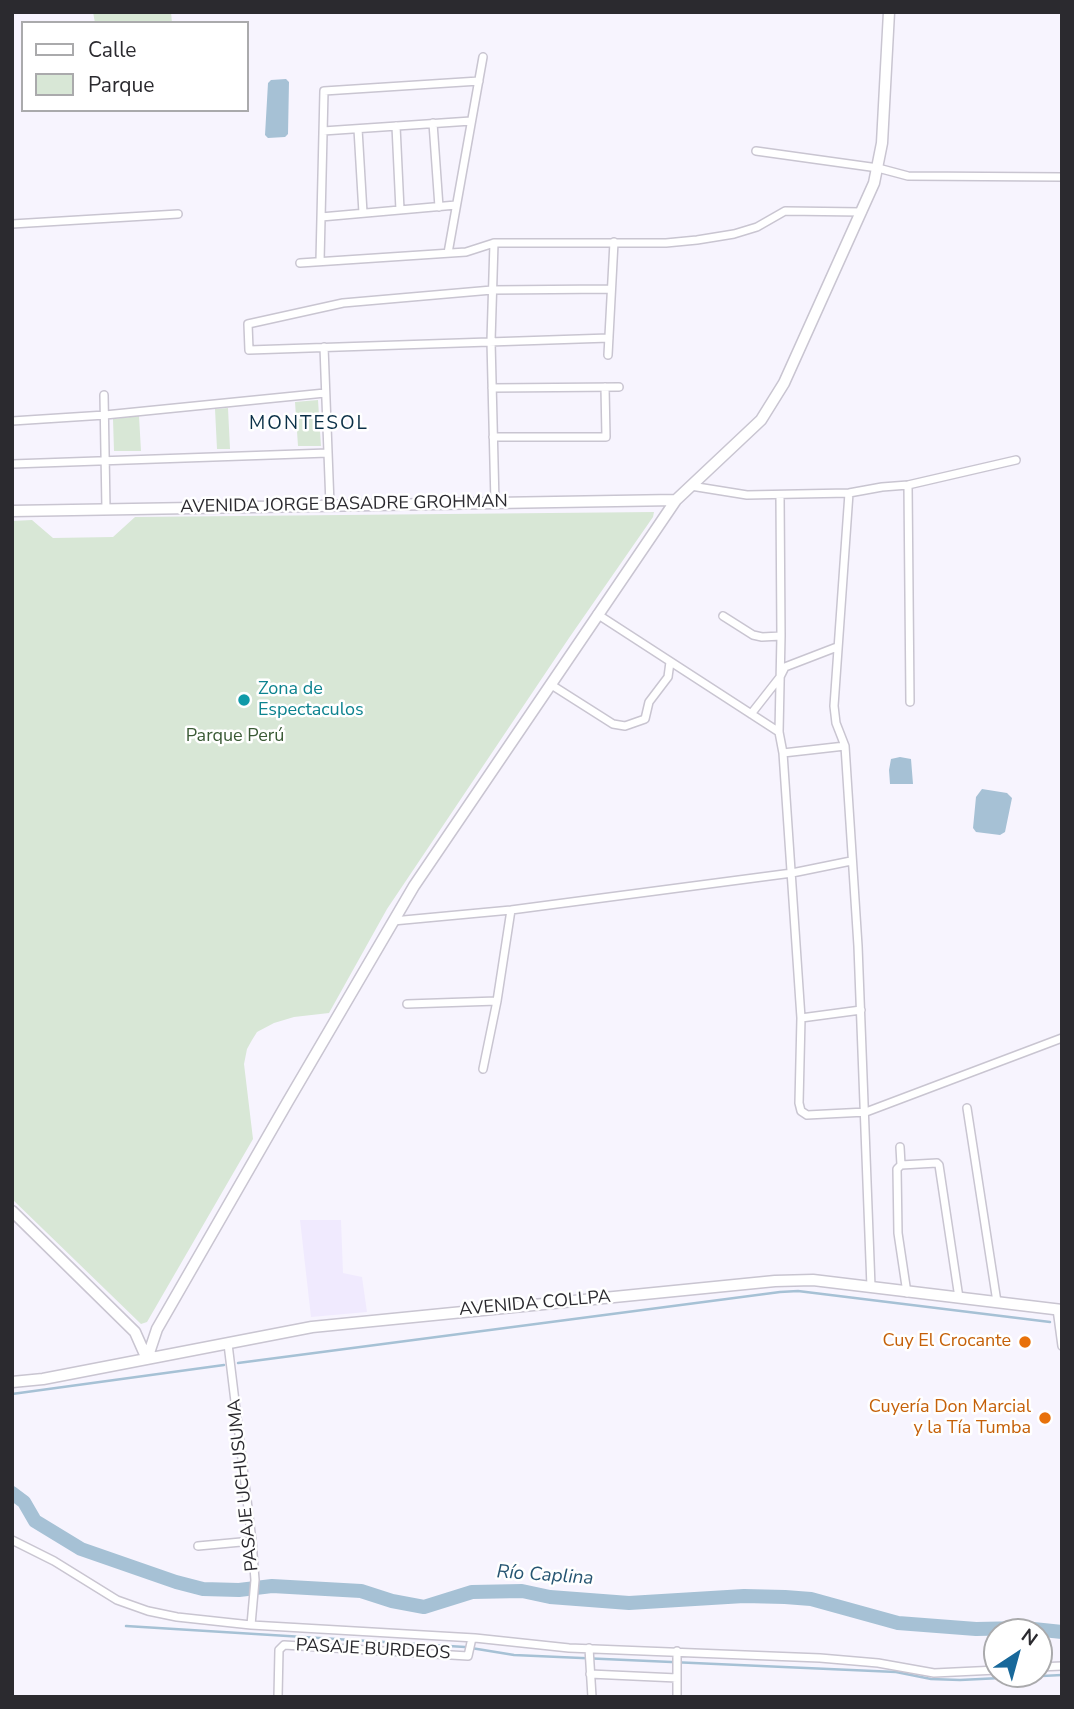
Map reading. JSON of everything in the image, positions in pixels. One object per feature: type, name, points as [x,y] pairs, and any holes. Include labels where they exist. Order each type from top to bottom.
[{"type":"main road","points":[[147,1359],[157,1329],[392,921],[676,500],[752,429],[772,404],[784,383],[862,212],[878,168],[883,130],[889,12]]},
{"type":"main road","name":"AVENIDA JORGE BASADRE GROHMAN","points":[[12,511],[676,500]]},
{"type":"main road","points":[[12,1211],[135,1332],[147,1359]]},
{"type":"main road","name":"AVENIDA COLLPA","points":[[12,1382],[43,1379],[312,1326],[775,1281],[813,1280],[1059,1309]]},
{"type":"street","points":[[449,253],[483,57]]},
{"type":"street","points":[[320,261],[324,91],[479,81]]},
{"type":"street","points":[[323,131],[471,121]]},
{"type":"street","points":[[433,123],[439,207]]},
{"type":"street","points":[[396,126],[400,210]]},
{"type":"street","points":[[358,129],[363,213]]},
{"type":"street","points":[[756,151],[878,168],[908,176],[1062,177]]},
{"type":"street","points":[[321,217],[456,205]]},
{"type":"street","points":[[300,262],[466,252],[494,243],[666,243],[734,234],[757,228],[785,211],[862,212]]},
{"type":"street","points":[[12,224],[178,214]]},
{"type":"street","points":[[608,355],[614,242]]},
{"type":"street","points":[[494,243],[491,341],[495,503]]},
{"type":"street","points":[[609,338],[249,350],[248,324],[343,303],[492,290],[611,289]]},
{"type":"street","points":[[324,347],[330,505]]},
{"type":"street","points":[[492,387],[619,387]]},
{"type":"street","points":[[493,437],[606,437],[605,387]]},
{"type":"street","points":[[12,421],[105,415],[325,393]]},
{"type":"street","points":[[104,395],[106,509]]},
{"type":"street","points":[[12,464],[328,453]]},
{"type":"street","points":[[691,486],[726,493],[780,496],[849,493],[882,486],[908,485],[1016,460]]},
{"type":"street","points":[[908,485],[910,702]]},
{"type":"street","points":[[849,493],[837,647],[836,723],[845,746],[866,1112],[871,1287]]},
{"type":"street","points":[[780,496],[779,733],[783,753],[802,1018],[801,1111],[807,1115],[866,1112],[1062,1038]]},
{"type":"street","points":[[597,614],[779,733]]},
{"type":"street","points":[[723,616],[753,635],[781,636]]},
{"type":"street","points":[[751,714],[785,667],[837,647]]},
{"type":"street","points":[[550,684],[613,724],[625,726],[645,719],[653,696],[668,677],[670,662]]},
{"type":"street","points":[[783,753],[845,746]]},
{"type":"street","points":[[392,921],[511,910],[792,873],[851,861]]},
{"type":"street","points":[[483,1069],[497,1002],[511,910]]},
{"type":"street","points":[[407,1004],[497,1002]]},
{"type":"street","points":[[802,1018],[861,1010]]},
{"type":"street","points":[[967,1108],[997,1302]]},
{"type":"street","points":[[900,1147],[901,1165]]},
{"type":"street","points":[[907,1293],[898,1233],[897,1169],[901,1165],[933,1163],[939,1165],[959,1298]]},
{"type":"street","points":[[1059,1309],[1062,1346]]},
{"type":"street","name":"PASAJE UCHUSUMA","points":[[228,1344],[252,1541],[255,1580],[250,1625]]},
{"type":"street","points":[[12,1540],[44,1555],[130,1606],[177,1617],[589,1656],[677,1651],[820,1658],[878,1663],[934,1673],[983,1671]]},
{"type":"street","points":[[198,1546],[252,1541]]},
{"type":"street","name":"PASAJE BURDEOS","points":[[278,1697],[279,1650],[284,1645],[468,1656],[471,1644]]},
{"type":"street","points":[[677,1651],[677,1697]]},
{"type":"street","points":[[589,1656],[592,1697]]},
{"type":"street","points":[[590,1674],[677,1678]]},
{"type":"shaded area","points":[[300,1220],[341,1220],[343,1273],[362,1277],[367,1312],[311,1317]]},
{"type":"green space","points":[[93,12],[171,12],[172,21],[95,21]]},
{"type":"green space","points":[[318,400],[321,446],[298,446],[295,402]]},
{"type":"green space","points":[[228,408],[230,449],[217,449],[215,409]]},
{"type":"green space","points":[[139,416],[141,451],[114,451],[113,419]]},
{"type":"green space","name":"Parque Perú","points":[[654,512],[387,909],[329,1013],[294,1017],[257,1032],[247,1049],[244,1064],[253,1139],[147,1322],[141,1324],[12,1199],[12,521],[32,520],[53,538],[113,537],[135,517]]},
{"type":"water","points":[[286,79],[289,82],[288,134],[285,137],[268,138],[265,135],[268,83],[271,80]]},
{"type":"water","points":[[891,759],[911,759],[913,784],[890,784]]},
{"type":"water","points":[[982,789],[1007,793],[1012,798],[1005,832],[1000,835],[976,832],[973,828],[976,797]]},
{"type":"waterway","points":[[238,1363],[798,1291],[1050,1322]]},
{"type":"waterway","points":[[12,1394],[224,1365]]},
{"type":"waterway","name":"Río Caplina","points":[[12,1493],[24,1502],[35,1521],[81,1549],[203,1589],[239,1590],[272,1586],[361,1591],[424,1607],[472,1592],[522,1591],[550,1597],[629,1603],[744,1596],[785,1597],[811,1599],[898,1623],[1062,1632]]},
{"type":"waterway","points":[[126,1626],[465,1647],[514,1655],[896,1672],[931,1679],[1062,1675]]},
{"type":"place","name":"Zona de Espectaculos","points":[[244,700]]},
{"type":"place","name":"Cuy El Crocante","points":[[1025,1342]]},
{"type":"place","name":"Cuyería Don Marcial y la Tía Tumba","points":[[1045,1418]]},
{"type":"district","name":"MONTESOL","points":[[309,424]]}]
